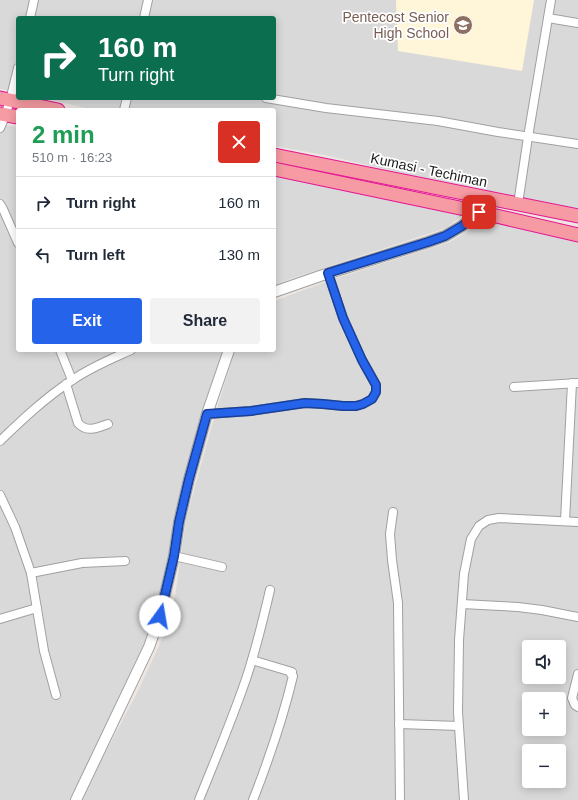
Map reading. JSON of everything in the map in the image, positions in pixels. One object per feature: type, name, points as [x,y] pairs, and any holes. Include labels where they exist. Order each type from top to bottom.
[{"type":"highway","points":[[6,99],[49,108]]},
{"type":"highway","name":"Kumasi - Techiman","points":[[276,155],[578,216]]},
{"type":"highway","points":[[276,169],[479,212],[578,235]]},
{"type":"street","points":[[30,16],[34,0]]},
{"type":"street","points":[[144,16],[148,0]]},
{"type":"street","points":[[518,204],[551,0]]},
{"type":"street","points":[[548,18],[578,23]]},
{"type":"street","points":[[0,128],[8,115],[6,99],[16,73]]},
{"type":"street","points":[[276,100],[326,108],[438,120],[528,137],[578,144]]},
{"type":"street","points":[[0,204],[16,238]]},
{"type":"street","points":[[276,291],[328,273],[445,236],[462,226],[479,212]]},
{"type":"street","points":[[207,414],[251,411],[305,403],[356,406],[372,399],[376,392],[376,385],[362,360],[343,318],[328,273]]},
{"type":"street","points":[[61,352],[78,423],[87,429],[108,424]]},
{"type":"street","points":[[0,441],[69,382],[127,352]]},
{"type":"street","points":[[76,800],[149,647],[160,616],[174,556],[179,522],[189,479],[207,414],[228,352]]},
{"type":"street","points":[[514,387],[575,383],[565,522]]},
{"type":"street","points":[[0,495],[15,527],[31,572],[44,651],[56,695]]},
{"type":"street","points":[[393,512],[390,534],[398,603],[398,724],[400,800]]},
{"type":"street","points":[[464,800],[458,712],[459,640],[464,574],[471,539],[479,526],[488,520],[499,518],[578,522]]},
{"type":"street","points":[[174,556],[222,567]]},
{"type":"street","points":[[31,572],[82,563],[125,561]]},
{"type":"street","points":[[199,800],[234,713],[252,660],[270,590]]},
{"type":"street","points":[[462,604],[518,607],[578,617]]},
{"type":"street","points":[[0,619],[37,608]]},
{"type":"street","points":[[252,660],[292,672],[293,676],[285,709],[268,764],[253,800]]},
{"type":"street","points":[[578,674],[572,698],[575,705],[578,707]]},
{"type":"street","points":[[398,724],[459,726]]},
{"type":"shaded area","points":[[0,0],[578,0],[578,209],[410,175],[325,155],[276,146],[276,108],[86,108],[52,100],[276,100],[276,16],[16,16],[16,92],[0,89]]},
{"type":"shaded area","name":"Pentecost Senior High School","points":[[396,0],[534,0],[522,71],[398,51]]},
{"type":"shaded area","points":[[0,124],[16,127],[16,352],[223,352],[173,520],[164,592],[154,628],[74,800],[0,800]]},
{"type":"shaded area","points":[[276,173],[464,214],[446,228],[290,279],[276,285]]},
{"type":"shaded area","points":[[483,221],[578,241],[578,800],[83,800],[101,761],[138,691],[163,637],[175,597],[186,519],[234,352],[276,352],[276,300],[331,280],[450,242]]},
{"type":"place","name":"Pentecost Senior High School","points":[[463,25]]},
{"type":"route","points":[[160,616],[174,556],[179,522],[189,479],[207,414],[251,411],[305,403],[356,406],[372,399],[376,392],[376,385],[362,360],[343,318],[328,273],[445,236],[462,226],[479,212]]}]
